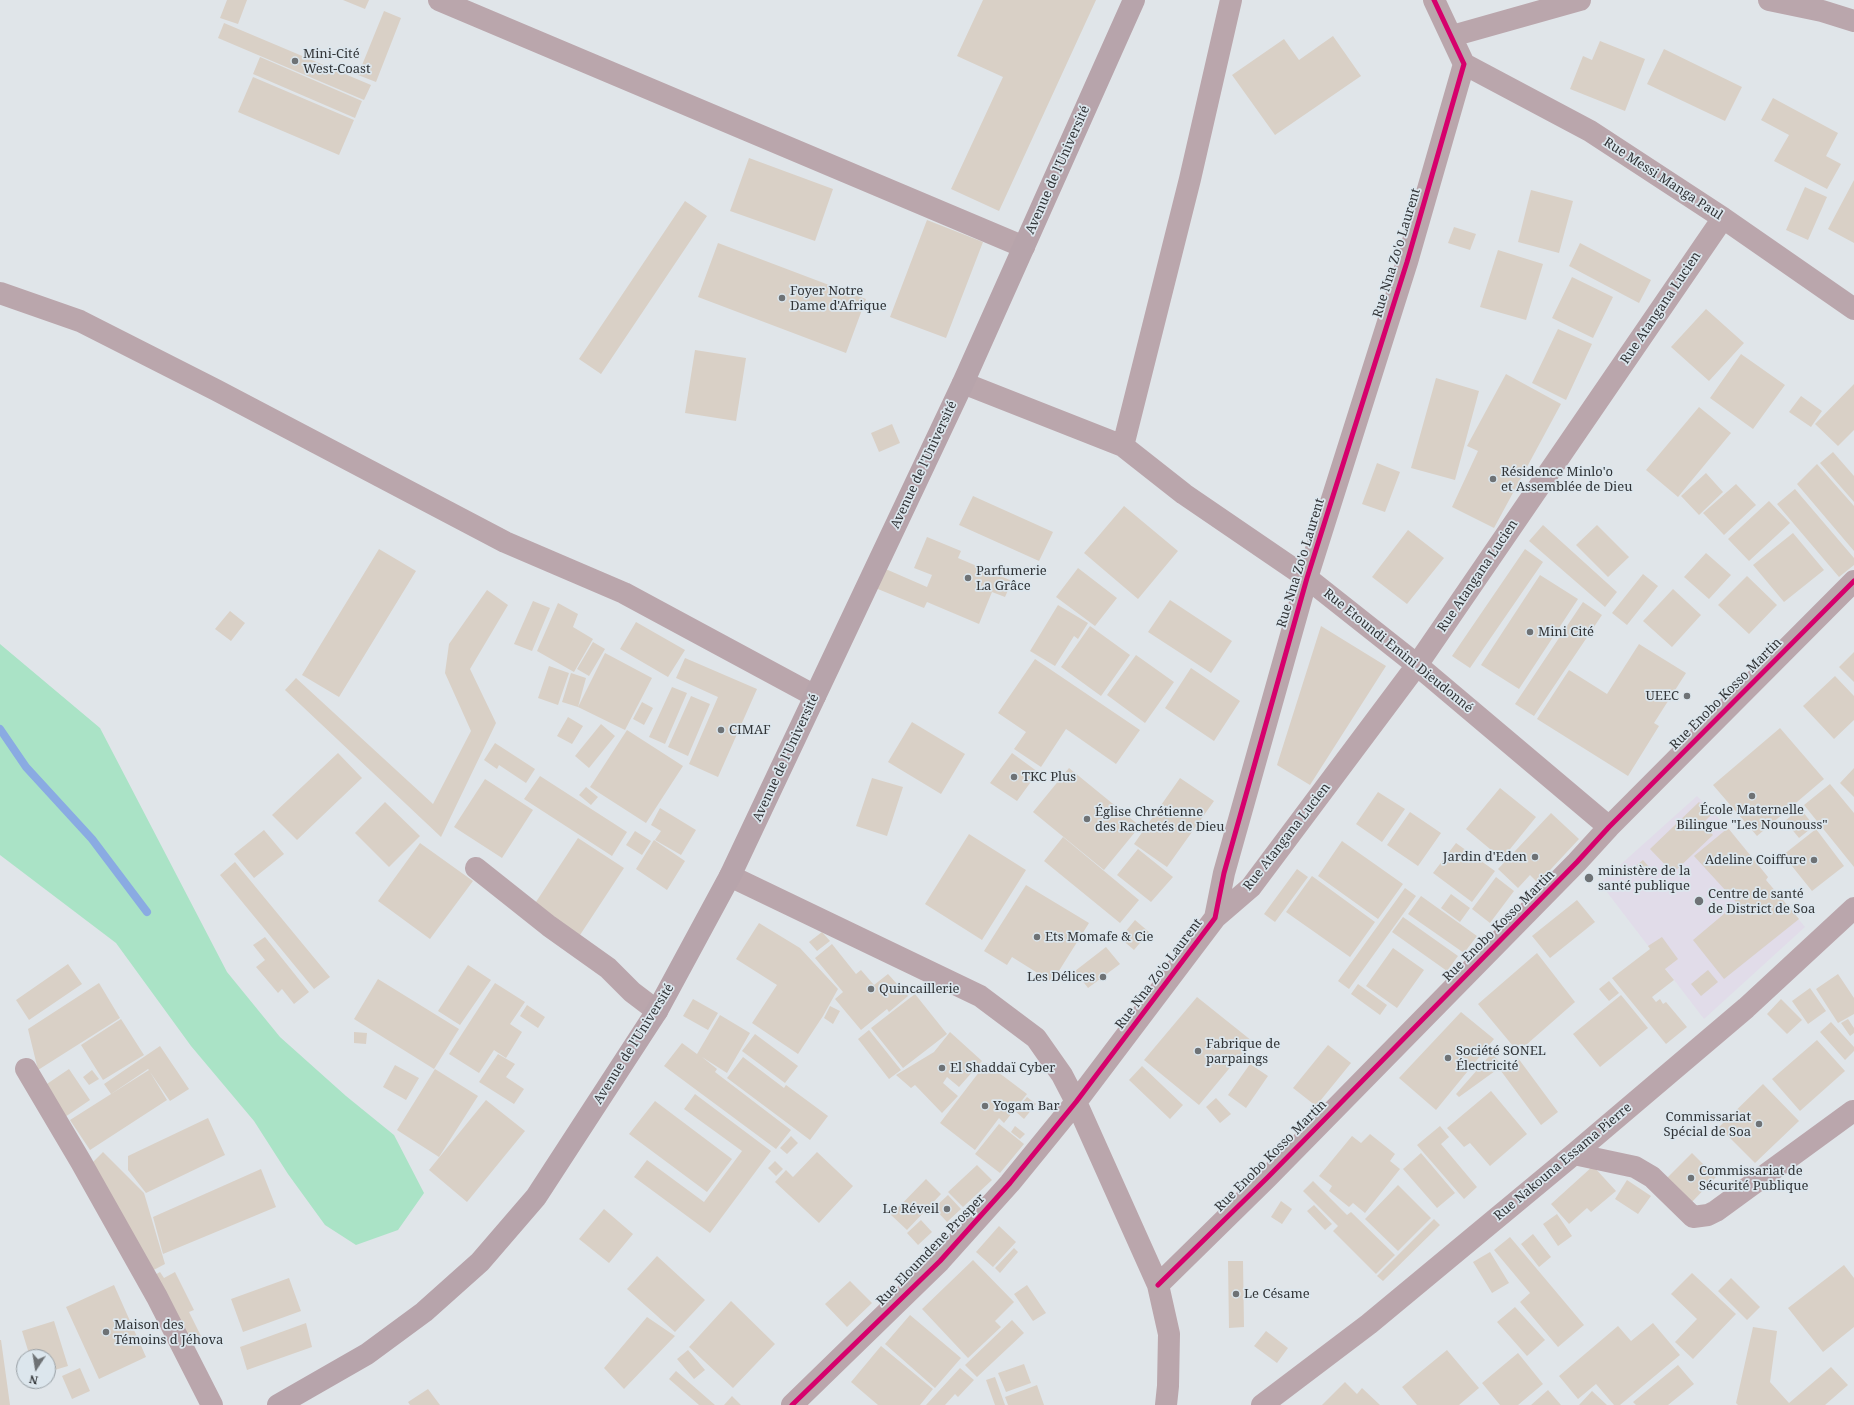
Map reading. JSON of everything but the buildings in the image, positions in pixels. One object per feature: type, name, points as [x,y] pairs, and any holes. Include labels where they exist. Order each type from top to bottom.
[{"type":"main road","name":"Avenue de l'Université","points":[[281,1404],[367,1354],[424,1312],[480,1262],[536,1197],[657,1011],[730,876],[963,383],[1134,0]]},
{"type":"street","points":[[439,0],[1024,247]]},
{"type":"street","points":[[1123,446],[1190,179],[1231,0]]},
{"type":"street","points":[[1434,0],[1464,64]]},
{"type":"street","points":[[1452,36],[1580,0]]},
{"type":"street","points":[[1770,0],[1822,11],[1854,22]]},
{"type":"street","name":"Rue Messi Manga Paul","points":[[1464,64],[1590,131],[1723,218],[1854,309]]},
{"type":"street","name":"Rue Nna Zo'o Laurent","points":[[1076,1102],[1216,918],[1224,873],[1307,578],[1407,262],[1464,64]]},
{"type":"street","name":"Rue Atangana Lucien","points":[[1216,918],[1251,887],[1417,665],[1723,218]]},
{"type":"street","points":[[0,293],[80,321],[216,390],[505,542],[624,593],[815,696]]},
{"type":"street","name":"Rue Etoundi Emini Dieudonné","points":[[963,383],[1123,446],[1184,494],[1307,578],[1417,665],[1609,827]]},
{"type":"street","name":"Rue Enobo Kosso Martin","points":[[1158,1285],[1272,1172],[1571,868],[1609,827],[1854,580]]},
{"type":"street","points":[[476,868],[549,926],[608,968],[632,992],[657,1011]]},
{"type":"street","points":[[730,876],[980,996],[1036,1038],[1062,1075],[1076,1102],[1158,1285],[1169,1334],[1166,1405]]},
{"type":"street","name":"Rue Nakouna Essama Pierre","points":[[1262,1405],[1369,1324],[1574,1154],[1746,1008],[1854,908]]},
{"type":"street","points":[[26,1069],[81,1162],[153,1290],[212,1405]]},
{"type":"street","name":"Rue Eloumdene Prosper","points":[[792,1405],[940,1261],[1010,1183],[1076,1102]]},
{"type":"street","points":[[1574,1154],[1635,1167],[1652,1177],[1693,1217],[1708,1215],[1716,1211],[1853,1111]]},
{"type":"shaded area","name":"Centre de santé de District de Soa","points":[[1697,796],[1728,828],[1768,877],[1766,880],[1805,927],[1704,1019],[1600,883]]},
{"type":"green space","points":[[0,644],[100,728],[227,972],[280,1037],[346,1096],[394,1135],[424,1193],[398,1230],[356,1245],[325,1225],[288,1174],[254,1121],[191,1046],[116,943],[0,855]]},
{"type":"waterway","points":[[0,729],[26,767],[92,839],[147,912]]},
{"type":"cycle path","points":[[792,1405],[940,1261],[1010,1183],[1076,1102],[1215,918],[1224,873],[1307,578],[1407,262],[1464,64],[1434,0]]},
{"type":"cycle path","points":[[1158,1285],[1267,1178],[1577,862],[1609,827],[1854,581]]},
{"type":"place","name":"Mini-Cité West-Coast","points":[[295,61]]},
{"type":"place","name":"Foyer Notre Dame d'Afrique","points":[[782,298]]},
{"type":"place","name":"Résidence Minlo'o et Assemblée de Dieu","points":[[1493,479]]},
{"type":"place","name":"Parfumerie La Grâce","points":[[968,578]]},
{"type":"place","name":"Mini Cité","points":[[1530,632]]},
{"type":"place","name":"UEEC","points":[[1687,696]]},
{"type":"place","name":"CIMAF","points":[[721,730]]},
{"type":"place","name":"TKC Plus","points":[[1014,777]]},
{"type":"place","name":"École Maternelle Bilingue \"Les Nounouss\"","points":[[1752,796]]},
{"type":"place","name":"Église Chrétienne des Rachetés de Dieu","points":[[1087,819]]},
{"type":"place","name":"Jardin d'Eden","points":[[1535,857]]},
{"type":"place","name":"Adeline Coiffure","points":[[1814,860]]},
{"type":"place","name":"ministère de la santé publique","points":[[1589,878]]},
{"type":"place","name":"Centre de santé de District de Soa","points":[[1699,901]]},
{"type":"place","name":"Ets Momafe & Cie","points":[[1037,937]]},
{"type":"place","name":"Les Délices","points":[[1103,977]]},
{"type":"place","name":"Quincaillerie","points":[[871,989]]},
{"type":"place","name":"Fabrique de parpaings","points":[[1198,1051]]},
{"type":"place","name":"Société SONEL Électricité","points":[[1448,1058]]},
{"type":"place","name":"El Shaddaï Cyber","points":[[942,1068]]},
{"type":"place","name":"Yogam Bar","points":[[985,1106]]},
{"type":"place","name":"Commissariat Spécial de Soa","points":[[1759,1124]]},
{"type":"place","name":"Commissariat de Sécurité Publique","points":[[1691,1178]]},
{"type":"place","name":"Le Réveil","points":[[947,1209]]},
{"type":"place","name":"Le Césame","points":[[1236,1294]]},
{"type":"place","name":"Maison des Témoins d Jéhova","points":[[106,1332]]}]
